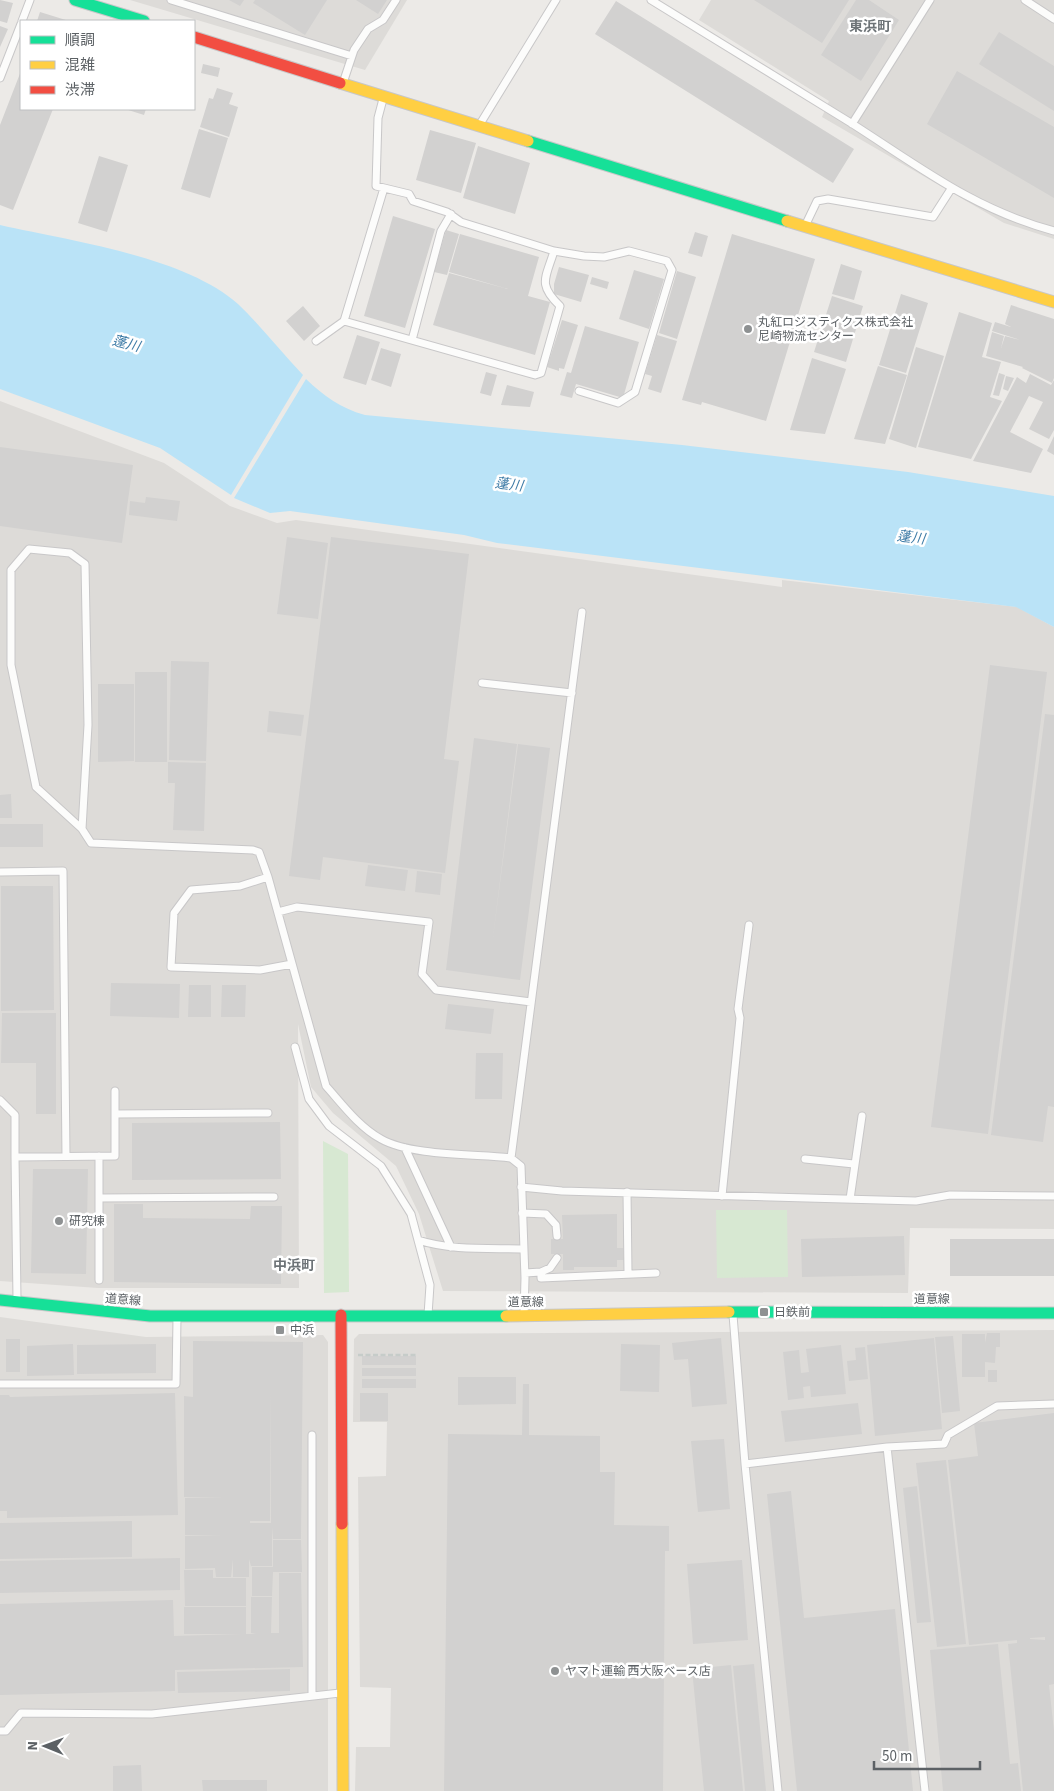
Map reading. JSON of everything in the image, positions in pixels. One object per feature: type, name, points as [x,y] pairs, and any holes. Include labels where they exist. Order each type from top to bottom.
[{"type":"street","points":[[74,0],[141,20]]},
{"type":"street","points":[[195,36],[805,227],[1054,302]]},
{"type":"street","name":"道意線","points":[[0,1300],[127,1314],[177,1315],[524,1316],[732,1312],[1054,1313]]},
{"type":"street","points":[[341,1316],[343,1791]]},
{"type":"lane","points":[[23,20],[30,0]]},
{"type":"lane","points":[[171,0],[352,56]]},
{"type":"lane","points":[[343,84],[352,56],[368,29],[383,20],[396,0]]},
{"type":"lane","points":[[479,126],[556,0]]},
{"type":"lane","points":[[651,0],[852,124],[951,188],[988,208],[1054,231]]},
{"type":"lane","points":[[852,124],[930,0]]},
{"type":"lane","points":[[1025,0],[1054,19]]},
{"type":"lane","points":[[0,78],[20,27]]},
{"type":"lane","points":[[384,96],[378,118],[376,186],[409,194],[413,201],[451,214],[461,222],[554,250],[584,256],[604,257],[629,251],[667,261],[672,270],[635,392],[618,403],[579,391]]},
{"type":"lane","points":[[316,341],[344,321],[384,188]]},
{"type":"lane","points":[[805,227],[817,201],[828,199],[932,217],[951,188]]},
{"type":"lane","points":[[412,340],[441,232],[451,214]]},
{"type":"lane","points":[[344,321],[535,375],[541,373],[560,306],[547,293],[544,285],[554,250]]},
{"type":"lane","points":[[82,829],[88,725],[85,564],[70,553],[29,549],[11,570],[11,665],[36,786],[82,829],[91,843],[253,850],[262,856],[326,1086],[349,1112],[380,1139],[404,1148],[511,1158],[521,1166],[525,1273],[524,1316]]},
{"type":"lane","points":[[511,1158],[582,612]]},
{"type":"lane","points":[[482,683],[572,693]]},
{"type":"lane","points":[[0,872],[63,871],[66,1156]]},
{"type":"lane","points":[[268,877],[240,886],[191,890],[174,913],[170,967],[260,970],[292,964]]},
{"type":"lane","points":[[278,912],[297,908],[429,922],[422,974],[436,990],[531,1002]]},
{"type":"lane","points":[[722,1196],[740,1018],[738,1009],[749,926]]},
{"type":"lane","points":[[295,1046],[309,1099],[329,1126],[381,1166],[411,1214],[430,1285],[428,1316]]},
{"type":"lane","points":[[15,1157],[115,1156],[114,1091]]},
{"type":"lane","points":[[0,1100],[14,1115],[17,1302]]},
{"type":"lane","points":[[115,1114],[268,1113]]},
{"type":"lane","points":[[850,1199],[862,1116]]},
{"type":"lane","points":[[404,1148],[451,1247]]},
{"type":"lane","points":[[99,1156],[99,1280]]},
{"type":"lane","points":[[805,1159],[854,1164]]},
{"type":"lane","points":[[522,1188],[916,1201],[950,1194],[1054,1196]]},
{"type":"lane","points":[[627,1192],[628,1274]]},
{"type":"lane","points":[[99,1198],[274,1197]]},
{"type":"lane","points":[[522,1213],[546,1214],[556,1225],[557,1236]]},
{"type":"lane","points":[[418,1240],[451,1247],[524,1249]]},
{"type":"lane","points":[[525,1273],[541,1272],[550,1268],[557,1258]]},
{"type":"lane","points":[[541,1272],[541,1278],[656,1273]]},
{"type":"lane","points":[[732,1312],[745,1464],[778,1791]]},
{"type":"lane","points":[[0,1384],[176,1384],[177,1315]]},
{"type":"lane","points":[[745,1464],[887,1447],[944,1444],[948,1436],[997,1406],[1054,1404]]},
{"type":"lane","points":[[312,1435],[312,1696]]},
{"type":"lane","points":[[887,1447],[925,1791]]},
{"type":"lane","points":[[0,1731],[6,1731],[21,1713],[152,1714],[342,1692]]},
{"type":"path","points":[[351,1354],[417,1355]]},
{"type":"shaded area","points":[[130,0],[407,0],[365,70]]},
{"type":"shaded area","points":[[711,0],[1054,0],[1054,239],[1004,223],[822,117],[829,101],[699,20]]},
{"type":"shaded area","points":[[0,401],[164,463],[230,506],[277,523],[296,520],[782,587],[782,580],[1017,607],[1054,627],[1054,1229],[910,1228],[908,1293],[443,1291],[419,1214],[396,1166],[333,1113],[311,1087],[298,1024],[299,1288],[98,1288],[0,1281]]},
{"type":"shaded area","points":[[0,1317],[146,1337],[323,1335],[328,1342],[328,1791],[0,1791]]},
{"type":"shaded area","points":[[1054,1330],[1054,1791],[355,1791],[356,1747],[390,1747],[391,1688],[360,1687],[358,1477],[386,1476],[387,1422],[353,1422],[354,1339],[359,1334]]},
{"type":"green space","points":[[323,1141],[348,1154],[349,1292],[324,1293]]},
{"type":"green space","points":[[716,1210],[787,1210],[788,1277],[717,1278]]},
{"type":"water","name":"蓬川","points":[[0,225],[92,244],[157,262],[215,287],[238,304],[255,321],[303,375],[231,495],[160,448],[0,389]]},
{"type":"water","name":"蓬川","points":[[306,379],[333,401],[365,415],[682,445],[908,472],[1054,496],[1054,627],[1016,607],[497,543],[464,535],[290,511],[270,513],[234,498]]},
{"type":"building","points":[[0,0],[13,3],[7,23],[0,21]]},
{"type":"building","points":[[229,0],[244,0],[240,6]]},
{"type":"building","points":[[255,0],[327,0],[305,35],[253,3]]},
{"type":"building","points":[[356,0],[387,0],[378,14]]},
{"type":"building","points":[[754,0],[849,0],[822,43]]},
{"type":"building","points":[[856,0],[869,0],[899,20],[861,81],[821,55]]},
{"type":"building","points":[[616,1],[854,149],[833,183],[595,34]]},
{"type":"building","points":[[40,12],[66,20],[37,20]]},
{"type":"building","points":[[0,26],[8,29],[0,47]]},
{"type":"building","points":[[999,32],[1054,66],[1054,111],[979,64]]},
{"type":"building","points":[[203,64],[220,68],[218,77],[201,73]]},
{"type":"building","points":[[957,71],[1054,127],[1054,198],[927,124]]},
{"type":"building","points":[[20,74],[20,110],[53,110],[13,210],[0,205],[0,125]]},
{"type":"building","points":[[217,88],[233,93],[229,104],[238,107],[229,137],[200,127],[209,98],[213,99]]},
{"type":"building","points":[[128,110],[146,110],[144,115]]},
{"type":"building","points":[[199,129],[228,138],[210,198],[181,189]]},
{"type":"building","points":[[430,130],[476,143],[461,193],[416,180]]},
{"type":"building","points":[[478,146],[530,163],[515,214],[463,198]]},
{"type":"building","points":[[99,156],[128,165],[107,232],[78,223]]},
{"type":"building","points":[[393,216],[435,229],[405,328],[364,316]]},
{"type":"building","points":[[446,230],[459,234],[447,275],[434,272]]},
{"type":"building","points":[[695,232],[708,236],[702,257],[688,253]]},
{"type":"building","points":[[460,234],[539,257],[528,296],[550,302],[535,355],[433,325],[449,273],[508,289],[449,272]]},
{"type":"building","name":"丸紅ロジスティクス株式会社 尼崎物流センター","points":[[732,234],[815,259],[766,421],[702,402],[701,405],[682,400]]},
{"type":"building","points":[[841,264],[862,271],[854,300],[832,294]]},
{"type":"building","points":[[559,267],[589,275],[581,302],[554,294],[554,284]]},
{"type":"building","points":[[634,270],[664,279],[649,329],[619,319]]},
{"type":"building","points":[[677,271],[696,277],[677,339],[659,333]]},
{"type":"building","points":[[592,277],[609,282],[607,289],[590,284]]},
{"type":"building","points":[[901,294],[928,303],[906,373],[879,365]]},
{"type":"building","points":[[832,296],[863,306],[846,362],[814,352]]},
{"type":"building","points":[[1011,305],[1054,319],[1054,378],[1052,383],[1023,367],[986,356],[992,332],[1004,336],[1001,348],[1005,336],[1020,340],[992,331],[995,322],[1011,327],[1005,324]]},
{"type":"building","points":[[303,306],[320,326],[304,341],[286,321]]},
{"type":"building","points":[[959,312],[992,323],[982,357],[1001,362],[990,397],[1002,401],[971,459],[918,447]]},
{"type":"building","points":[[562,320],[578,325],[564,369],[559,368],[559,371],[547,367]]},
{"type":"building","points":[[585,326],[639,342],[623,398],[576,384],[572,398],[560,395],[567,372],[571,373]]},
{"type":"building","points":[[357,335],[380,342],[366,385],[343,378]]},
{"type":"building","points":[[657,335],[677,341],[661,393],[648,389],[652,376],[645,374]]},
{"type":"building","points":[[916,347],[944,356],[916,448],[889,439]]},
{"type":"building","points":[[381,348],[401,354],[391,387],[371,380]]},
{"type":"building","points":[[812,358],[846,369],[825,434],[790,430]]},
{"type":"building","points":[[878,366],[907,375],[885,444],[854,439]]},
{"type":"building","points":[[486,372],[497,375],[491,396],[480,393]]},
{"type":"building","points":[[999,373],[1005,375],[999,396],[993,395]]},
{"type":"building","points":[[1030,374],[1051,385],[1054,380],[1054,430],[1049,439],[1029,429],[1043,402],[1029,396],[1010,432],[1043,449],[1031,473],[973,461],[1017,377],[1026,383]]},
{"type":"building","points":[[1006,376],[1014,378],[1008,391],[1003,389]]},
{"type":"building","points":[[507,385],[534,392],[530,407],[501,405]]},
{"type":"building","points":[[1054,436],[1054,455],[1047,451]]},
{"type":"building","points":[[0,447],[133,465],[122,543],[0,526]]},
{"type":"building","points":[[146,497],[180,501],[177,521],[129,515],[130,501],[145,503]]},
{"type":"building","points":[[287,537],[328,543],[318,619],[277,614]]},
{"type":"building","points":[[331,537],[469,554],[444,759],[459,761],[445,873],[323,857],[320,880],[289,876]]},
{"type":"building","points":[[171,661],[209,662],[206,761],[169,760]]},
{"type":"building","points":[[990,665],[1047,672],[988,1134],[931,1127]]},
{"type":"building","points":[[135,672],[167,672],[167,762],[135,762]]},
{"type":"building","points":[[98,684],[134,684],[134,761],[98,762]]},
{"type":"building","points":[[269,711],[304,715],[301,736],[267,732]]},
{"type":"building","points":[[1045,714],[1054,715],[1054,1107],[1048,1106],[1043,1142],[991,1135]]},
{"type":"building","points":[[474,738],[517,744],[492,945],[518,744],[550,748],[520,980],[446,970]]},
{"type":"building","points":[[168,762],[206,763],[204,831],[173,830],[175,783],[168,783]]},
{"type":"building","points":[[11,794],[12,818],[0,818],[0,795]]},
{"type":"building","points":[[0,824],[43,824],[43,847],[0,847]]},
{"type":"building","points":[[368,865],[408,870],[405,891],[365,886]]},
{"type":"building","points":[[417,871],[442,874],[440,895],[415,892]]},
{"type":"building","points":[[1,886],[53,886],[54,1010],[1,1011]]},
{"type":"building","points":[[111,983],[180,984],[179,1018],[110,1016]]},
{"type":"building","points":[[189,985],[211,985],[211,1017],[188,1017]]},
{"type":"building","points":[[222,985],[246,985],[245,1017],[221,1017]]},
{"type":"building","points":[[448,1004],[494,1009],[491,1034],[445,1029]]},
{"type":"building","points":[[2,1013],[56,1013],[56,1114],[36,1114],[36,1063],[1,1063]]},
{"type":"building","points":[[476,1053],[503,1053],[502,1099],[475,1099]]},
{"type":"building","points":[[280,1122],[281,1179],[132,1180],[132,1123]]},
{"type":"building","name":"研究棟","points":[[33,1169],[88,1169],[86,1274],[31,1273]]},
{"type":"building","points":[[114,1204],[143,1204],[143,1218],[250,1219],[251,1206],[282,1206],[281,1284],[114,1282]]},
{"type":"building","points":[[617,1214],[617,1248],[623,1248],[624,1260],[617,1260],[617,1267],[574,1267],[574,1270],[563,1270],[563,1254],[551,1254],[551,1239],[563,1239],[562,1215]]},
{"type":"building","points":[[904,1236],[905,1275],[802,1277],[801,1239]]},
{"type":"building","points":[[950,1239],[1054,1239],[1054,1276],[950,1276]]},
{"type":"building","points":[[987,1333],[1000,1333],[1000,1347],[996,1347],[995,1363],[985,1362],[985,1377],[962,1377],[962,1334],[985,1334],[985,1343]]},
{"type":"building","points":[[953,1336],[960,1411],[942,1413],[935,1337]]},
{"type":"building","points":[[721,1338],[727,1404],[692,1407],[688,1359],[674,1360],[672,1343]]},
{"type":"building","points":[[934,1338],[942,1429],[875,1436],[867,1345]]},
{"type":"building","points":[[6,1339],[20,1339],[20,1372],[6,1372]]},
{"type":"building","points":[[193,1341],[303,1342],[301,1539],[273,1539],[272,1527],[272,1566],[251,1566],[249,1559],[249,1577],[233,1577],[233,1559],[231,1577],[216,1577],[215,1568],[185,1569],[185,1536],[222,1535],[185,1535],[185,1498],[225,1498],[184,1497],[184,1396],[193,1397]],"holes":[[[270,1391],[271,1523],[250,1523],[250,1521],[270,1521]]]},
{"type":"building","points":[[73,1344],[74,1375],[27,1376],[27,1346]]},
{"type":"building","points":[[156,1344],[156,1373],[77,1374],[77,1345]]},
{"type":"building","points":[[621,1344],[660,1345],[659,1392],[620,1391]]},
{"type":"building","points":[[841,1345],[846,1394],[811,1397],[810,1386],[803,1387],[804,1398],[788,1400],[783,1352],[799,1350],[801,1373],[809,1372],[806,1349]]},
{"type":"building","points":[[865,1347],[868,1379],[849,1381],[847,1361],[856,1360],[855,1348]]},
{"type":"building","points":[[362,1356],[416,1356],[416,1365],[362,1365]]},
{"type":"building","points":[[362,1368],[416,1368],[416,1376],[362,1376]]},
{"type":"building","points":[[988,1370],[997,1370],[997,1382],[988,1382]]},
{"type":"building","points":[[458,1377],[516,1377],[516,1404],[458,1405]]},
{"type":"building","points":[[362,1379],[416,1379],[416,1388],[362,1388]]},
{"type":"building","name":"ヤマト運輸 西大阪ベース店","points":[[523,1384],[529,1384],[529,1435],[600,1436],[600,1472],[615,1472],[614,1525],[669,1526],[669,1551],[665,1551],[663,1791],[444,1791],[448,1434],[522,1435]]},
{"type":"building","points":[[175,1393],[178,1515],[7,1518],[7,1511],[0,1511],[0,1395],[9,1395],[10,1397]]},
{"type":"building","points":[[360,1393],[388,1393],[388,1421],[360,1421]]},
{"type":"building","points":[[858,1403],[862,1434],[785,1442],[781,1411]]},
{"type":"building","points":[[1054,1413],[1054,1684],[1049,1685],[1054,1731],[1054,1791],[1023,1791],[1008,1644],[1017,1643],[1017,1640],[969,1645],[948,1460],[978,1456],[974,1423]],"holes":[[[1045,1637],[1045,1640],[1030,1639],[1030,1638]]]},
{"type":"building","points":[[724,1439],[730,1509],[698,1512],[691,1441]]},
{"type":"building","points":[[946,1460],[966,1644],[937,1647],[916,1463]]},
{"type":"building","points":[[917,1486],[931,1622],[917,1623],[903,1488]]},
{"type":"building","points":[[791,1491],[804,1618],[895,1609],[913,1791],[797,1791],[767,1494]]},
{"type":"building","points":[[132,1521],[132,1557],[0,1559],[0,1523]]},
{"type":"building","points":[[273,1540],[301,1540],[302,1572],[273,1572],[272,1596],[252,1596],[252,1567],[273,1567]]},
{"type":"building","points":[[180,1558],[180,1590],[0,1593],[0,1561]]},
{"type":"building","points":[[742,1560],[748,1640],[693,1644],[687,1564]]},
{"type":"building","points":[[184,1570],[213,1570],[213,1578],[246,1578],[246,1606],[185,1606]]},
{"type":"building","points":[[279,1573],[301,1573],[303,1667],[175,1670],[175,1691],[0,1695],[0,1604],[173,1600],[174,1636],[241,1634],[184,1634],[184,1607],[246,1607],[246,1634],[256,1634],[251,1633],[251,1597],[272,1597],[271,1633],[279,1633]]},
{"type":"building","points":[[998,1644],[1010,1764],[1018,1763],[1021,1791],[943,1791],[930,1650]]},
{"type":"building","points":[[754,1664],[766,1791],[745,1791],[733,1666]]},
{"type":"building","points":[[731,1665],[743,1791],[704,1791],[692,1669]]},
{"type":"building","points":[[290,1669],[290,1691],[178,1693],[177,1672]]},
{"type":"building","points":[[141,1765],[142,1791],[113,1791],[113,1766]]},
{"type":"building","points":[[202,1780],[267,1780],[267,1791],[203,1791]]},
{"type":"traffic: fast","points":[[75,0],[141,20]]},
{"type":"traffic: fast","points":[[528,141],[787,221]]},
{"type":"traffic: fast","points":[[0,1300],[150,1316],[506,1316]]},
{"type":"traffic: fast","points":[[729,1312],[1054,1313]]},
{"type":"traffic: slow","points":[[340,83],[528,141]]},
{"type":"traffic: slow","points":[[787,221],[1054,302]]},
{"type":"traffic: slow","points":[[506,1316],[729,1312]]},
{"type":"traffic: slow","points":[[342,1524],[343,1791]]},
{"type":"traffic: jam","points":[[195,37],[340,83]]},
{"type":"traffic: jam","points":[[341,1315],[342,1524]]},
{"type":"place","name":"丸紅ロジスティクス株式会社 尼崎物流センター","points":[[748,329]]},
{"type":"place","name":"研究棟","points":[[59,1221]]},
{"type":"place","name":"日鉄前","points":[[764,1312]]},
{"type":"place","name":"中浜","points":[[280,1330]]},
{"type":"place","name":"ヤマト運輸 西大阪ベース店","points":[[555,1671]]},
{"type":"district","name":"東浜町","points":[[870,27]]},
{"type":"district","name":"中浜町","points":[[294,1266]]}]
